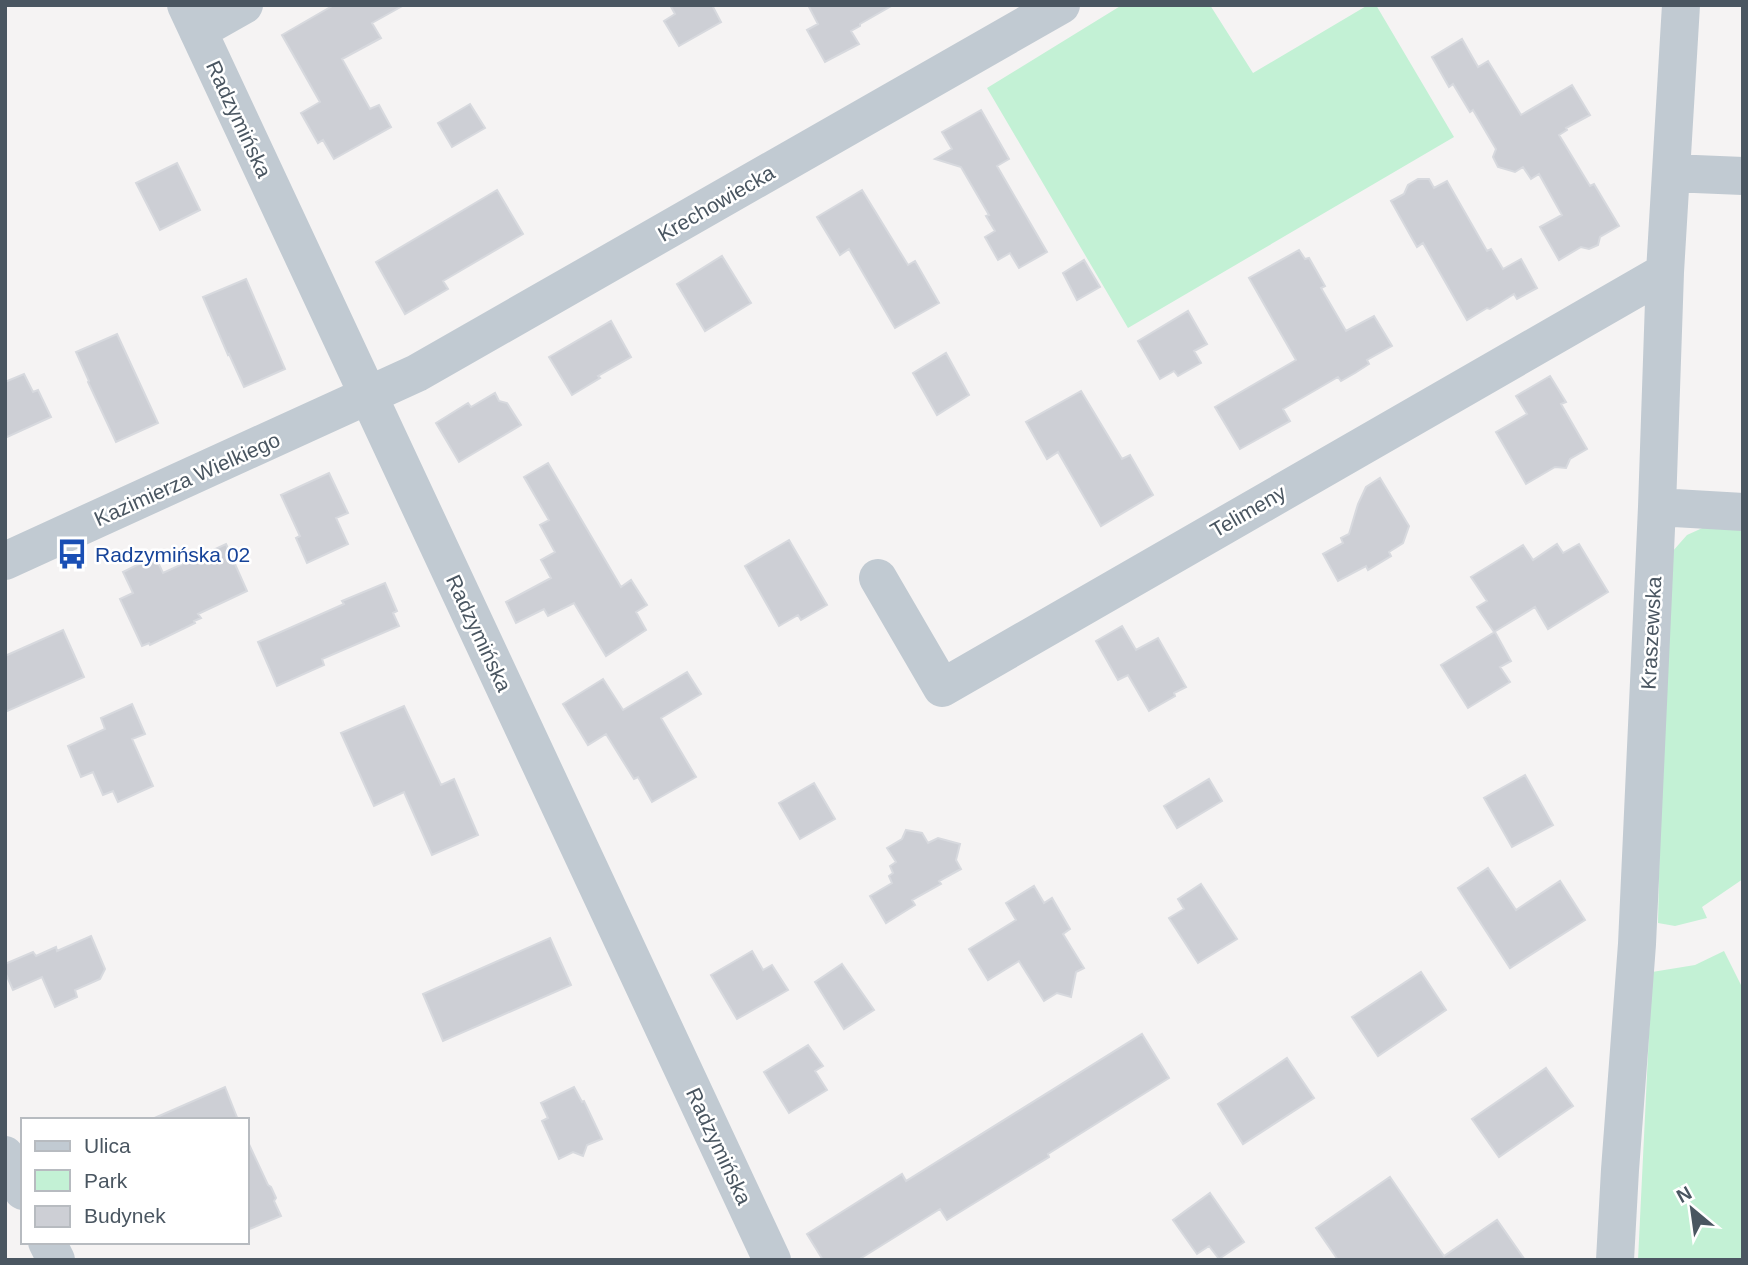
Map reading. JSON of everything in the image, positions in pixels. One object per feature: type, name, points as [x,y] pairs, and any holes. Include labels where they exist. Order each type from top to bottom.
[{"type":"street","points":[[192,18],[244,5]]},
{"type":"street","name":"Krechowiecka","points":[[369,397],[417,373],[1061,5]]},
{"type":"street","name":"Kraszewska","points":[[1615,1260],[1637,944],[1665,272],[1681,5]]},
{"type":"street","name":"Radzymińska","points":[[192,18],[772,1260]]},
{"type":"street","points":[[1671,173],[1743,176]]},
{"type":"street","name":"Telimeny","points":[[878,578],[942,688],[1665,272]]},
{"type":"street","name":"Kazimierza Wielkiego","points":[[5,561],[369,397]]},
{"type":"street","points":[[1657,507],[1743,512]]},
{"type":"street","points":[[5,1155],[21,1187]]},
{"type":"street","points":[[48,1244],[56,1260]]},
{"type":"green space","points":[[1122,5],[1210,5],[1253,73],[1368,5],[1376,5],[1454,137],[1128,328],[987,88]]},
{"type":"green space","points":[[1709,525],[1743,527],[1743,879],[1702,907],[1707,918],[1675,926],[1658,923],[1663,690],[1672,552],[1687,535]]},
{"type":"green space","points":[[1724,951],[1743,989],[1743,1260],[1638,1260],[1652,972],[1695,965]]},
{"type":"building","points":[[334,5],[404,5],[372,23],[381,38],[342,59],[370,109],[379,105],[391,127],[334,159],[323,140],[318,143],[301,113],[320,102],[282,35]]},
{"type":"building","points":[[670,5],[712,5],[721,22],[679,46],[664,21],[675,14]]},
{"type":"building","points":[[808,5],[893,5],[851,31],[859,44],[825,62],[807,30],[818,24]]},
{"type":"building","points":[[1462,39],[1478,67],[1488,61],[1521,115],[1572,85],[1590,115],[1559,135],[1590,186],[1594,184],[1619,226],[1600,237],[1598,245],[1589,249],[1581,247],[1559,260],[1540,227],[1562,215],[1539,174],[1531,179],[1523,167],[1515,172],[1498,167],[1493,157],[1496,149],[1473,110],[1470,112],[1453,84],[1449,87],[1432,57]]},
{"type":"building","points":[[470,104],[485,128],[452,147],[438,123]]},
{"type":"building","points":[[981,110],[1009,159],[997,166],[1047,252],[1019,268],[1010,253],[998,260],[985,237],[995,231],[986,216],[989,215],[961,167],[935,159],[952,149],[942,132]]},
{"type":"building","points":[[177,163],[200,210],[160,230],[136,183]]},
{"type":"building","points":[[1418,179],[1429,179],[1434,188],[1447,181],[1487,251],[1491,249],[1503,269],[1521,259],[1537,288],[1517,299],[1514,294],[1467,320],[1423,243],[1417,247],[1391,201],[1404,194],[1408,185]]},
{"type":"building","points":[[497,190],[523,234],[443,281],[448,289],[405,314],[376,262]]},
{"type":"building","points":[[862,190],[908,265],[915,261],[939,303],[895,328],[849,249],[840,255],[817,217]]},
{"type":"building","points":[[1299,250],[1305,259],[1309,258],[1325,286],[1321,288],[1346,331],[1374,316],[1392,346],[1367,360],[1369,364],[1355,373],[1341,381],[1338,377],[1283,409],[1290,421],[1240,449],[1215,407],[1296,360],[1249,278]]},
{"type":"building","points":[[722,256],[751,303],[705,331],[677,284]]},
{"type":"building","points":[[1084,260],[1100,287],[1077,300],[1063,273]]},
{"type":"building","points":[[246,279],[285,369],[244,387],[203,297]]},
{"type":"building","points":[[1188,311],[1207,344],[1194,351],[1201,363],[1178,376],[1174,371],[1160,379],[1138,341]]},
{"type":"building","points":[[611,321],[631,357],[572,395],[549,357]]},
{"type":"building","points":[[117,334],[158,423],[116,442],[76,352]]},
{"type":"building","points":[[946,353],[969,395],[937,415],[913,373]]},
{"type":"building","points":[[24,374],[33,392],[38,390],[51,417],[5,438],[5,382]]},
{"type":"building","points":[[1550,376],[1566,402],[1561,404],[1587,449],[1570,459],[1566,468],[1555,467],[1526,484],[1496,432],[1527,414],[1516,396]]},
{"type":"building","points":[[1081,391],[1122,459],[1130,455],[1153,495],[1101,526],[1058,452],[1047,459],[1026,422]]},
{"type":"building","points":[[495,393],[499,401],[507,403],[521,425],[459,462],[436,423],[468,403],[471,407]]},
{"type":"building","points":[[548,463],[621,587],[631,580],[647,605],[636,612],[646,630],[606,656],[574,603],[548,616],[544,609],[516,623],[506,602],[551,578],[541,560],[555,552],[540,525],[549,520],[524,477]]},
{"type":"building","points":[[329,473],[348,513],[336,518],[348,544],[307,563],[296,538],[300,536],[281,495]]},
{"type":"building","points":[[1380,478],[1409,526],[1403,543],[1389,552],[1391,556],[1368,570],[1366,566],[1338,581],[1323,554],[1343,543],[1341,538],[1349,534],[1366,487]]},
{"type":"building","points":[[789,540],[827,605],[801,620],[798,615],[779,626],[745,566]]},
{"type":"building","points":[[226,544],[247,591],[198,614],[201,618],[194,621],[195,623],[150,645],[149,643],[142,646],[120,599],[133,593],[123,572],[155,556],[163,573]]},
{"type":"building","points":[[1557,544],[1563,553],[1579,544],[1608,592],[1548,629],[1535,607],[1494,632],[1477,607],[1487,601],[1471,577],[1523,545],[1533,560]]},
{"type":"building","points":[[385,583],[397,611],[393,613],[399,626],[322,659],[324,665],[277,686],[258,642]]},
{"type":"building","points":[[1122,626],[1136,650],[1158,638],[1186,687],[1149,711],[1128,675],[1118,680],[1096,641]]},
{"type":"building","points":[[63,630],[84,677],[5,712],[5,656]]},
{"type":"building","points":[[1495,632],[1511,661],[1500,667],[1510,682],[1468,708],[1441,665]]},
{"type":"building","points":[[687,672],[701,694],[661,718],[696,777],[652,802],[638,777],[634,779],[606,734],[588,745],[563,704],[603,679],[623,710]]},
{"type":"building","points":[[132,704],[145,734],[132,739],[153,786],[118,802],[113,791],[103,795],[93,772],[81,777],[68,746],[105,729],[101,718]]},
{"type":"building","points":[[404,706],[441,785],[454,779],[478,835],[432,855],[404,792],[374,806],[341,733]]},
{"type":"building","points":[[1525,775],[1553,825],[1512,847],[1484,798]]},
{"type":"building","points":[[1209,779],[1222,801],[1177,828],[1164,806]]},
{"type":"building","points":[[814,783],[835,819],[800,839],[779,803]]},
{"type":"building","points":[[906,830],[922,833],[928,843],[938,838],[960,844],[956,860],[961,869],[912,900],[915,905],[886,923],[870,896],[892,883],[889,876],[893,873],[890,866],[896,862],[887,848],[902,839]]},
{"type":"building","points":[[1488,868],[1516,910],[1560,881],[1585,920],[1510,968],[1458,888]]},
{"type":"building","points":[[1201,884],[1237,939],[1198,963],[1169,918],[1184,909],[1178,899]]},
{"type":"building","points":[[1034,886],[1044,903],[1052,898],[1070,929],[1063,934],[1084,968],[1076,972],[1071,997],[1057,993],[1044,1001],[1019,961],[988,980],[969,949],[1016,920],[1006,903]]},
{"type":"building","points":[[91,936],[105,969],[100,979],[75,990],[77,997],[55,1007],[42,977],[13,990],[5,972],[5,964],[33,952],[36,956],[56,947],[57,951]]},
{"type":"building","points":[[550,938],[571,985],[443,1041],[423,994]]},
{"type":"building","points":[[752,951],[763,970],[772,965],[788,990],[737,1019],[711,975]]},
{"type":"building","points":[[842,964],[874,1010],[844,1029],[815,982]]},
{"type":"building","points":[[1421,972],[1446,1010],[1378,1056],[1352,1017]]},
{"type":"building","points":[[1142,1034],[1169,1078],[947,1220],[940,1209],[858,1260],[823,1260],[807,1234],[902,1174],[906,1181]]},
{"type":"building","points":[[808,1045],[823,1066],[815,1071],[827,1090],[789,1113],[764,1072]]},
{"type":"building","points":[[1287,1058],[1314,1098],[1243,1144],[1218,1104]]},
{"type":"building","points":[[1546,1068],[1573,1106],[1499,1157],[1472,1119]]},
{"type":"building","points":[[225,1087],[237,1118],[155,1118]]},
{"type":"building","points":[[574,1087],[582,1102],[584,1101],[602,1139],[587,1145],[583,1156],[573,1152],[559,1159],[542,1121],[548,1118],[541,1103]]},
{"type":"building","points":[[248,1142],[276,1198],[274,1201],[281,1216],[248,1230]]},
{"type":"building","points":[[1390,1177],[1444,1256],[1497,1220],[1525,1260],[1338,1260],[1316,1228]]},
{"type":"building","points":[[1210,1193],[1244,1242],[1219,1259],[1209,1246],[1197,1254],[1173,1220]]},
{"type":"place","name":"Radzymińska 02","points":[[72,554]]}]
